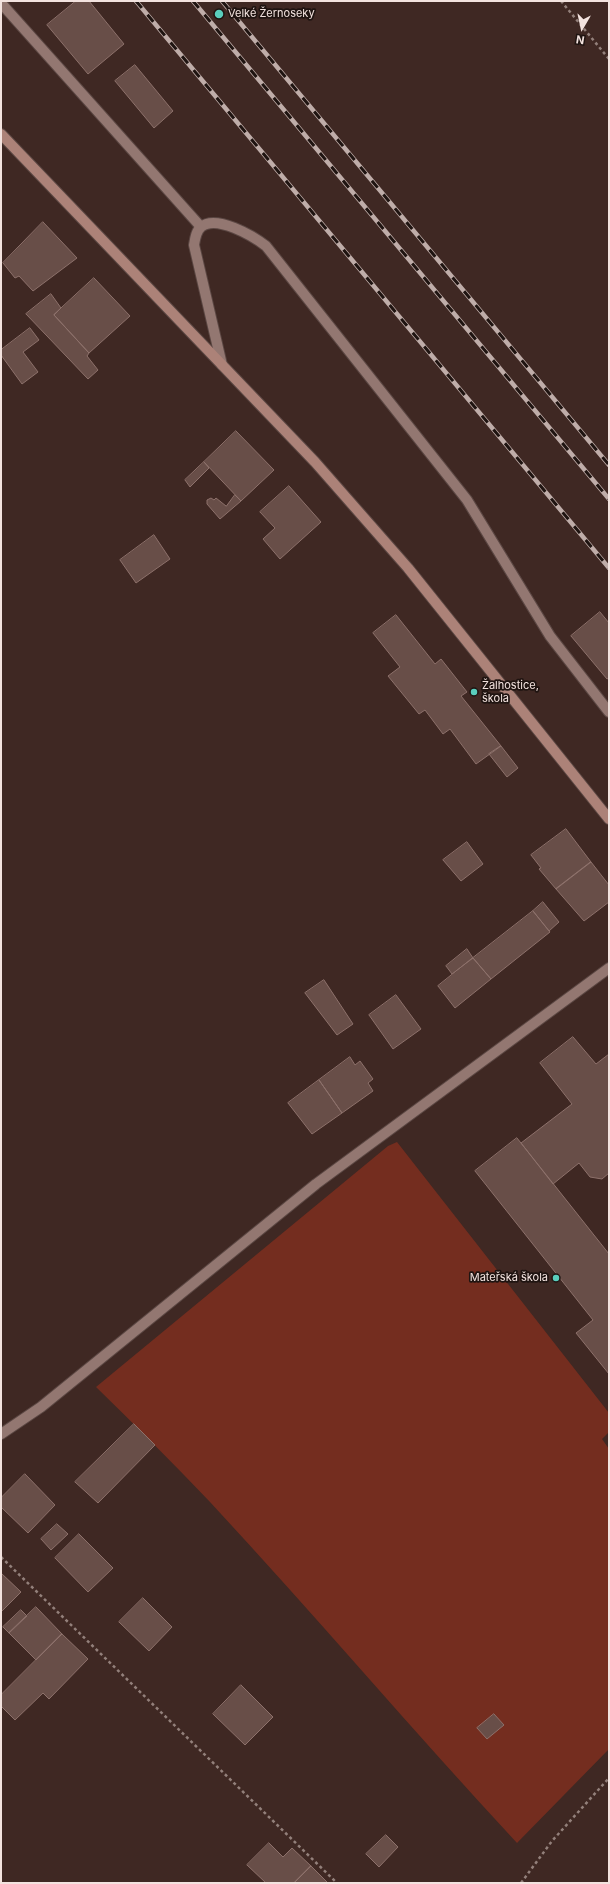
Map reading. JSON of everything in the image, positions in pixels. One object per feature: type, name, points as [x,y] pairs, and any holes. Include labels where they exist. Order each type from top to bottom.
[{"type":"main road","points":[[1,134],[315,462],[408,568],[609,819]]},
{"type":"street","points":[[1,3],[201,227]]},
{"type":"street","points":[[222,365],[196,255],[196,234],[201,227],[209,224],[231,227],[254,237],[266,246],[467,500],[550,636],[609,712]]},
{"type":"street","points":[[1,1434],[40,1407],[316,1184],[609,968]]},
{"type":"path","points":[[561,1],[609,59]]},
{"type":"path","points":[[1,1557],[337,1883]]},
{"type":"path","points":[[521,1883],[552,1841],[609,1778]]},
{"type":"shaded area","points":[[397,1142],[609,1413],[609,1432],[602,1439],[609,1449],[609,1749],[517,1843],[210,1502],[96,1387],[388,1146]]},
{"type":"building","points":[[76,1],[89,1],[124,44],[88,74],[47,25]]},
{"type":"building","points":[[135,65],[173,111],[154,128],[115,81]]},
{"type":"building","points":[[43,222],[77,258],[33,291],[19,276],[15,278],[3,263]]},
{"type":"building","points":[[94,278],[130,316],[89,353],[54,315]]},
{"type":"building","points":[[51,294],[61,308],[54,315],[89,353],[87,356],[98,370],[88,379],[26,314]]},
{"type":"building","points":[[30,328],[39,340],[23,352],[38,372],[22,384],[1,355],[1,350]]},
{"type":"building","points":[[236,431],[274,470],[241,501],[204,462]]},
{"type":"building","points":[[204,462],[209,468],[190,487],[185,480]]},
{"type":"building","points":[[289,486],[321,522],[280,559],[263,539],[275,528],[260,512]]},
{"type":"building","points":[[235,495],[241,501],[220,519],[207,504],[207,500],[211,498],[214,500],[216,498],[226,506]]},
{"type":"building","points":[[154,535],[170,559],[136,583],[120,560]]},
{"type":"building","points":[[600,612],[609,623],[609,678],[607,679],[571,636]]},
{"type":"building","points":[[396,615],[435,664],[441,659],[467,692],[461,696],[501,746],[476,764],[450,729],[443,734],[425,710],[419,714],[388,676],[400,667],[373,633]]},
{"type":"building","points":[[501,746],[518,768],[507,777],[489,754]]},
{"type":"building","points":[[566,829],[591,862],[556,889],[539,869],[541,868],[531,855]]},
{"type":"building","points":[[467,842],[483,864],[461,881],[443,860]]},
{"type":"building","points":[[591,862],[609,885],[609,902],[584,921],[556,889]]},
{"type":"building","points":[[543,902],[559,922],[549,931],[533,911]]},
{"type":"building","points":[[533,911],[550,932],[491,979],[473,958]]},
{"type":"building","points":[[467,949],[473,958],[452,974],[446,966]]},
{"type":"building","points":[[473,958],[491,979],[455,1008],[438,986]]},
{"type":"building","points":[[324,980],[353,1024],[337,1035],[305,993]]},
{"type":"building","points":[[396,995],[421,1029],[393,1049],[369,1015]]},
{"type":"building","points":[[573,1037],[596,1064],[609,1054],[609,1173],[602,1179],[590,1177],[579,1163],[553,1184],[521,1143],[572,1104],[540,1063]]},
{"type":"building","points":[[350,1057],[355,1065],[360,1061],[373,1079],[368,1083],[373,1091],[342,1113],[319,1080]]},
{"type":"building","points":[[319,1080],[342,1113],[312,1134],[288,1103]]},
{"type":"building","points":[[517,1138],[609,1254],[609,1374],[576,1333],[593,1320],[475,1171]]},
{"type":"building","points":[[134,1424],[155,1445],[98,1503],[75,1482]]},
{"type":"building","points":[[25,1474],[55,1505],[28,1533],[1,1507],[1,1498]]},
{"type":"building","points":[[57,1524],[68,1534],[51,1550],[41,1539]]},
{"type":"building","points":[[79,1534],[113,1568],[88,1592],[55,1558]]},
{"type":"building","points":[[1,1573],[21,1592],[1,1612]]},
{"type":"building","points":[[143,1598],[172,1627],[149,1651],[119,1622]]},
{"type":"building","points":[[36,1607],[62,1634],[36,1660],[9,1633]]},
{"type":"building","points":[[21,1610],[27,1616],[9,1633],[3,1627]]},
{"type":"building","points":[[62,1634],[88,1659],[49,1699],[43,1693],[15,1720],[1,1706],[1,1695]]},
{"type":"building","points":[[241,1685],[273,1717],[245,1745],[213,1714]]},
{"type":"building","points":[[494,1714],[504,1725],[487,1739],[477,1728]]},
{"type":"building","points":[[386,1835],[398,1847],[379,1867],[366,1854]]},
{"type":"building","points":[[269,1843],[283,1857],[292,1848],[311,1866],[294,1883],[266,1883],[247,1865]]},
{"type":"building","points":[[311,1866],[328,1883],[294,1883]]},
{"type":"railway","points":[[136,1],[609,568]]},
{"type":"railway","points":[[193,1],[609,499]]},
{"type":"railway","points":[[222,1],[609,465]]},
{"type":"place","name":"Velké Žernoseky","points":[[219,14]]},
{"type":"place","name":"Žalhostice, škola","points":[[474,692]]},
{"type":"place","name":"Mateřská škola","points":[[556,1278]]}]
